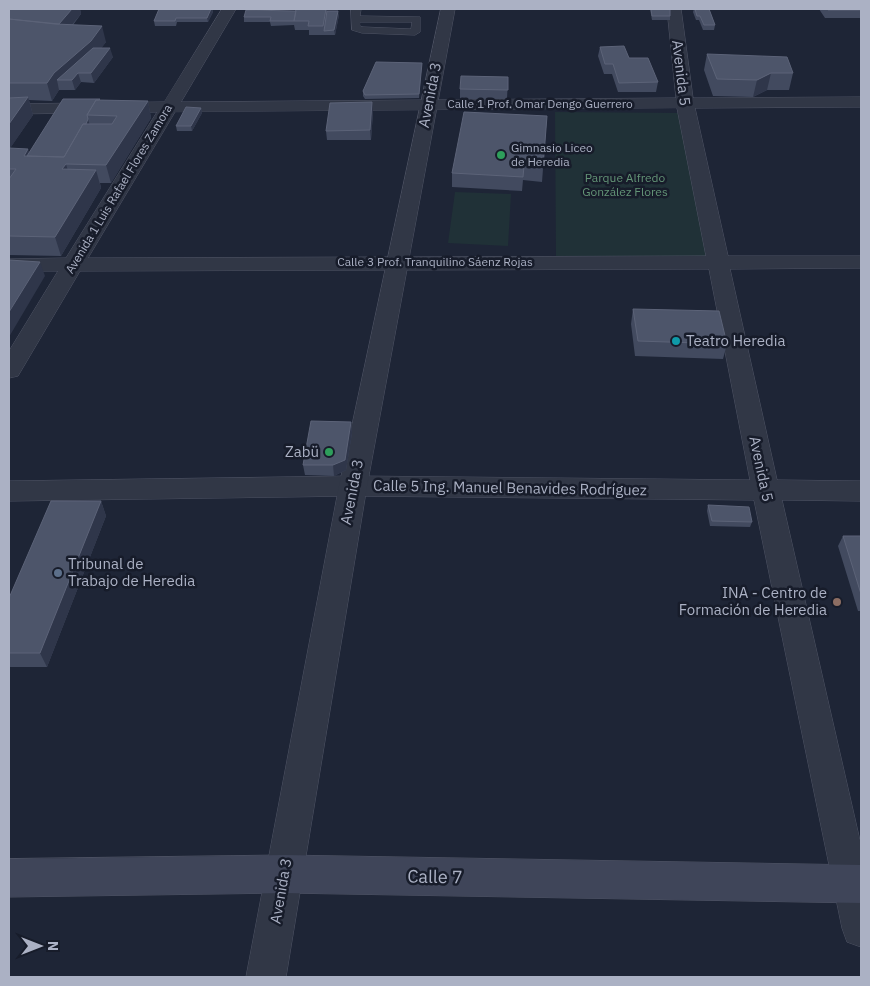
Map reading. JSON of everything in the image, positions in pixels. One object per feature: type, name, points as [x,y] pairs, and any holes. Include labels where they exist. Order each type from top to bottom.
[{"type":"main road","name":"Calle 7","points":[[9,878],[284,874],[856,884]]},
{"type":"street","name":"Avenida 1 Luis Rafael Flores Zamora","points":[[9,370],[229,9]]},
{"type":"street","name":"Avenida 3","points":[[266,977],[353,486],[448,9]]},
{"type":"street","name":"Avenida 5","points":[[674,9],[685,103],[766,491],[856,884],[861,928]]},
{"type":"street","name":"Calle 1 Prof. Omar Dengo Guerrero","points":[[9,109],[428,104],[861,102]]},
{"type":"street","name":"Calle 3 Prof. Tranquilino Sáenz Rojas","points":[[9,265],[398,262],[861,262]]},
{"type":"street","name":"Calle 5 Ing. Manuel Benavides Rodríguez","points":[[9,491],[353,486],[861,491]]},
{"type":"lane","points":[[356,14],[417,19],[415,32],[358,29],[355,28],[356,14]]},
{"type":"green space","name":"Parque Alfredo González Flores","points":[[555,112],[681,113],[710,257],[556,256]]},
{"type":"green space","points":[[455,192],[511,194],[508,246],[448,243]]},
{"type":"building","points":[[9,9],[72,9],[59,24],[9,19]]},
{"type":"building","points":[[159,9],[211,9],[207,18],[176,18],[175,21],[154,21]]},
{"type":"building","points":[[296,9],[326,9],[323,26],[308,26],[309,21],[294,21]]},
{"type":"building","points":[[651,9],[670,9],[670,16],[652,16]]},
{"type":"building","points":[[695,9],[709,9],[715,25],[704,25],[700,16],[697,16]]},
{"type":"building","points":[[861,9],[861,10],[828,10]]},
{"type":"building","points":[[246,10],[296,11],[294,21],[270,21],[271,17],[244,17]]},
{"type":"building","points":[[327,11],[338,11],[334,30],[324,31]]},
{"type":"building","points":[[9,19],[55,24],[102,26],[91,41],[54,73],[47,83],[9,83]]},
{"type":"building","points":[[624,46],[629,58],[648,58],[658,82],[619,83],[613,64],[605,64],[600,47]]},
{"type":"building","points":[[93,48],[110,48],[91,73],[78,73],[72,80],[57,80]]},
{"type":"building","points":[[707,54],[787,57],[793,73],[771,73],[757,80],[717,79]]},
{"type":"building","points":[[376,62],[422,63],[419,94],[365,95],[363,91]]},
{"type":"building","points":[[461,76],[508,77],[508,90],[460,89]]},
{"type":"building","points":[[28,97],[9,124],[9,98]]},
{"type":"building","points":[[63,99],[100,99],[96,100],[87,115],[86,124],[83,124],[64,157],[27,156]]},
{"type":"building","points":[[96,100],[148,101],[106,165],[66,164],[62,169],[96,170],[55,237],[9,236],[9,179],[16,169],[9,169],[9,148],[28,149],[24,156],[64,157],[83,124],[112,124],[117,116],[87,115]]},
{"type":"building","points":[[372,102],[370,130],[326,131],[330,103]]},
{"type":"building","points":[[186,107],[201,108],[191,126],[176,126]]},
{"type":"building","name":"Gimnasio Liceo de Heredia","points":[[464,112],[547,116],[543,167],[524,166],[523,177],[452,173]]},
{"type":"building","points":[[9,260],[40,262],[9,312]]},
{"type":"building","points":[[633,309],[719,311],[727,344],[638,341]]},
{"type":"building","name":"Zabü","points":[[311,421],[351,422],[345,460],[333,465],[303,465]]},
{"type":"building","name":"Tribunal de Trabajo de Heredia","points":[[51,501],[101,501],[40,653],[9,653],[9,598]]},
{"type":"building","points":[[708,505],[749,507],[752,522],[712,521]]},
{"type":"building","points":[[843,536],[861,536],[861,594]]},
{"type":"place","name":"Gimnasio Liceo de Heredia","points":[[501,155]]},
{"type":"place","name":"Teatro Heredia","points":[[676,341]]},
{"type":"place","name":"Zabü","points":[[329,452]]},
{"type":"place","name":"Tribunal de Trabajo de Heredia","points":[[58,573]]},
{"type":"place","name":"INA - Centro de Formación de Heredia","points":[[837,602]]}]
